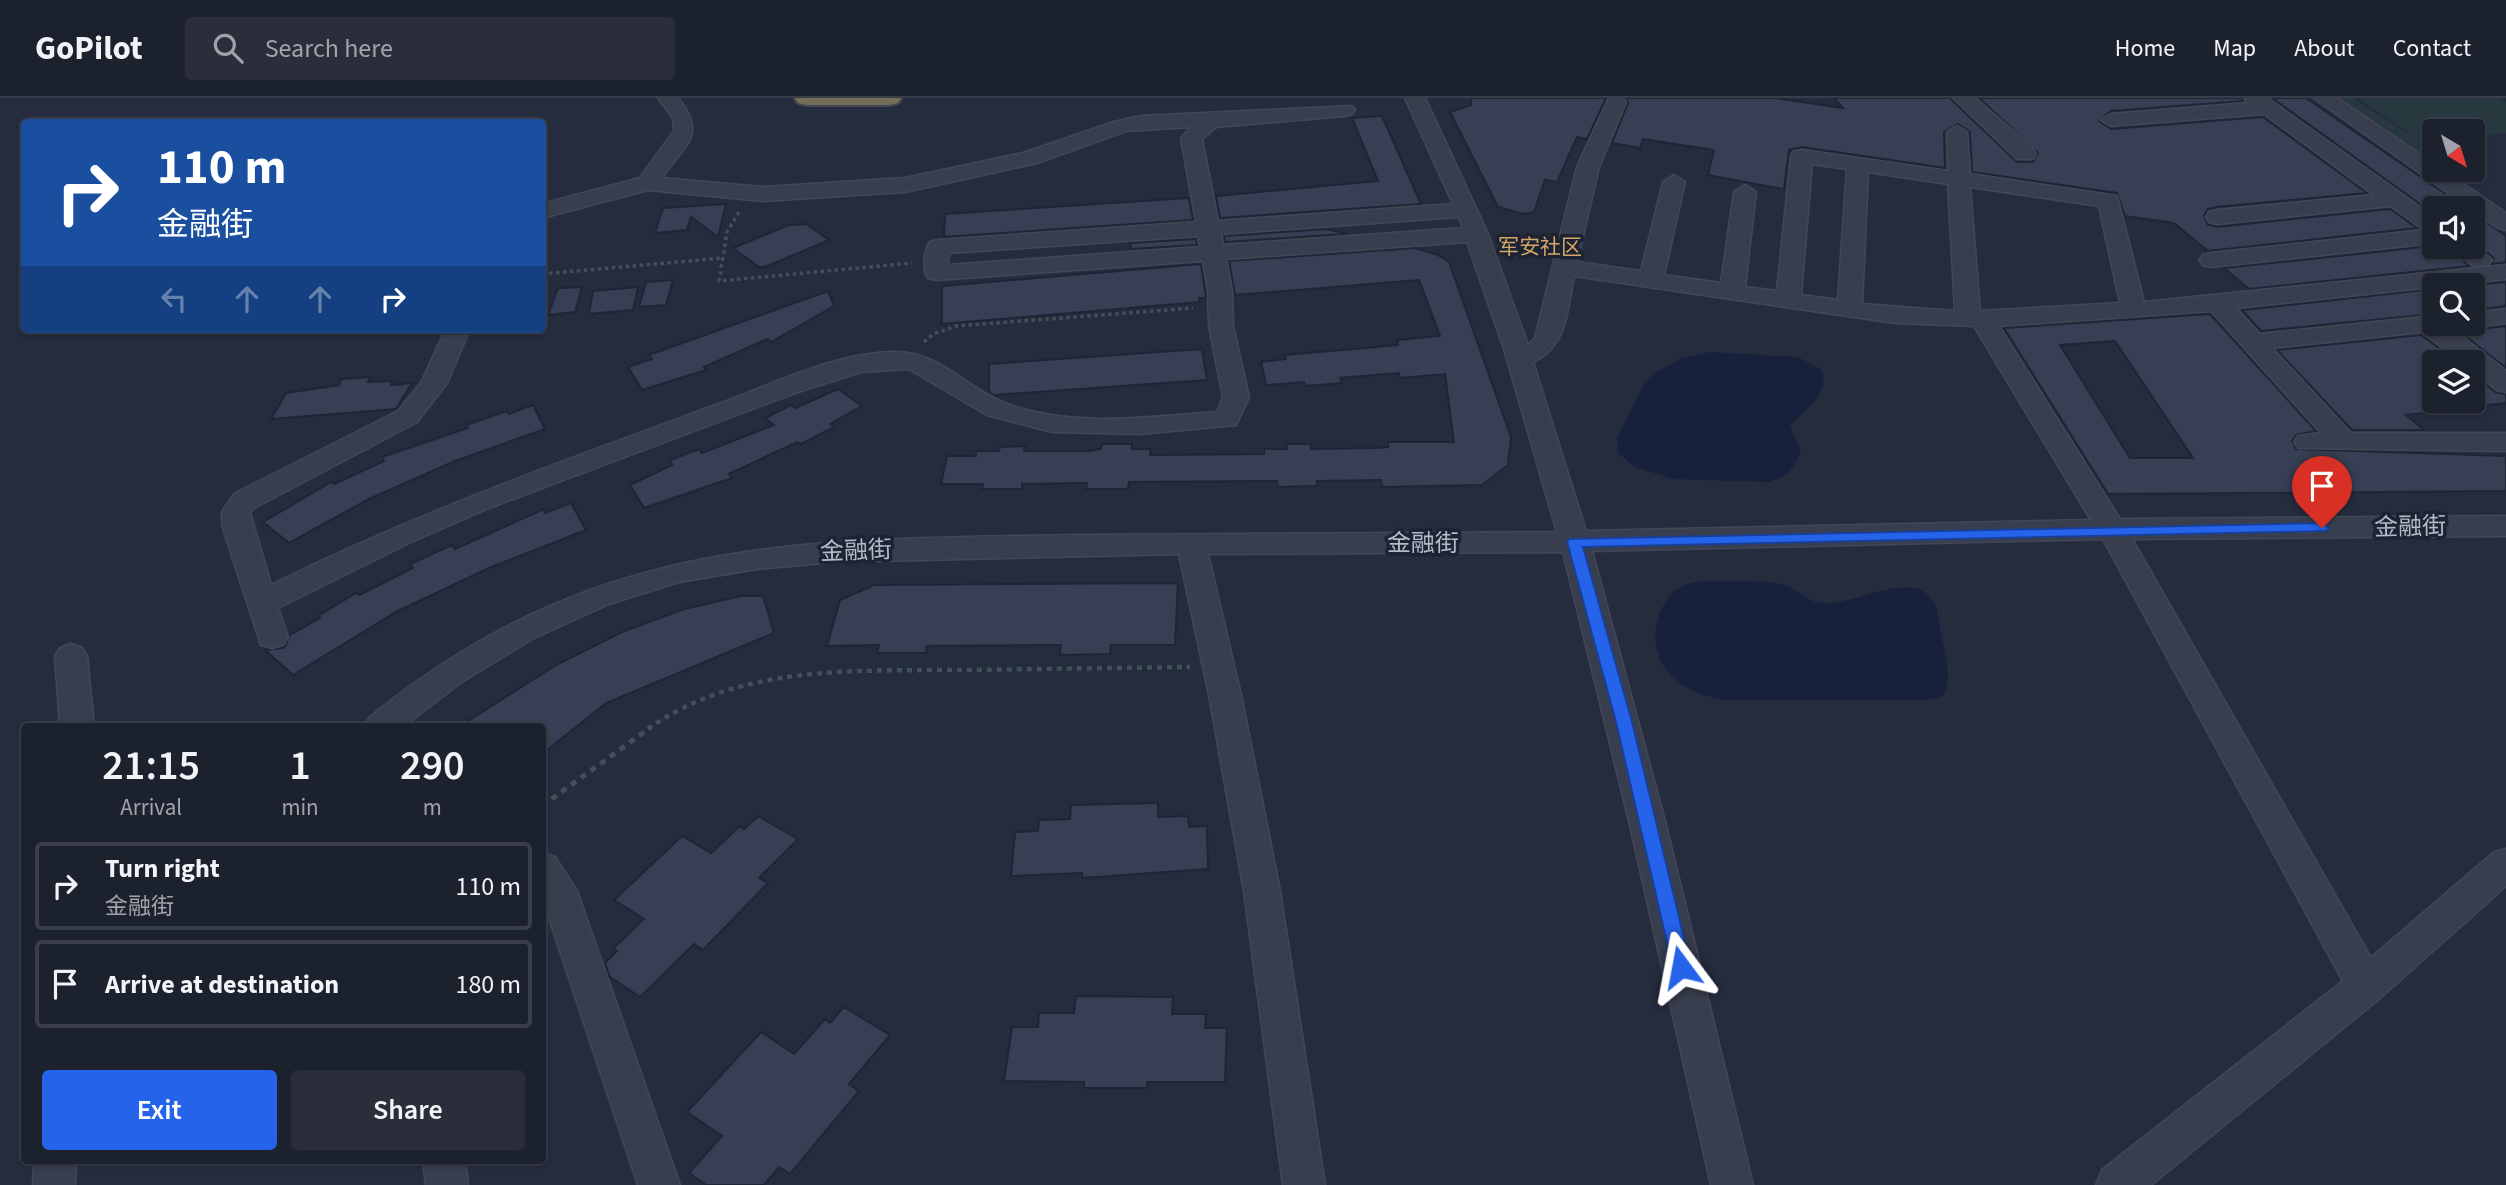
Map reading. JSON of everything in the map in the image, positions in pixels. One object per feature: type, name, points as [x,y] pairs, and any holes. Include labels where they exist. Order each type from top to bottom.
[{"type":"highway","points":[[807,98],[889,98]]},
{"type":"street","points":[[648,183],[684,131],[683,117],[668,98]]},
{"type":"street","points":[[1415,98],[1472,222],[1519,359],[1574,542],[1624,722],[1732,1185]]},
{"type":"street","points":[[1963,98],[2025,154]]},
{"type":"street","points":[[2324,98],[2500,215]]},
{"type":"street","points":[[1519,359],[1536,351],[1546,341],[1588,167],[1616,102]]},
{"type":"street","points":[[2111,120],[2261,103],[2422,218]]},
{"type":"street","points":[[546,210],[648,183],[751,193],[833,192],[941,180],[1029,158],[1121,126],[1141,122],[1210,121],[1345,110]]},
{"type":"street","points":[[262,602],[384,543],[546,475],[764,396],[872,362],[914,362],[934,368],[995,409],[1053,422],[1133,426],[1227,419],[1236,397],[1222,326],[1222,306],[1209,228],[1191,142],[1193,134],[1210,121]]},
{"type":"street","points":[[1957,132],[1964,285],[1976,319],[2112,530],[2366,986]]},
{"type":"street","points":[[1788,300],[1802,156],[2109,201],[2134,310]]},
{"type":"street","points":[[1850,309],[1858,164]]},
{"type":"street","points":[[1651,280],[1674,181]]},
{"type":"street","points":[[1732,292],[1745,192]]},
{"type":"street","points":[[2217,217],[2396,199]]},
{"type":"street","points":[[1472,222],[1213,253],[936,273],[938,247],[1209,228],[1472,222]]},
{"type":"street","points":[[2211,260],[2422,237]]},
{"type":"street","points":[[1562,267],[1895,316],[1976,319],[2218,303],[2506,272]]},
{"type":"street","points":[[2218,303],[2344,442]]},
{"type":"street","points":[[2485,319],[2506,316]]},
{"type":"street","points":[[2254,342],[2422,325]]},
{"type":"street","points":[[272,636],[237,525],[236,512],[244,501],[395,425],[416,411],[429,396],[455,333]]},
{"type":"street","points":[[2446,336],[2506,384]]},
{"type":"street","points":[[2308,442],[2506,442]]},
{"type":"street","name":"金融街","points":[[386,723],[436,682],[515,634],[596,597],[677,573],[760,558],[844,551],[1191,543],[1574,542],[2112,530],[2506,526]]},
{"type":"street","points":[[1191,543],[1219,667],[1262,891],[1304,1185]]},
{"type":"street","points":[[71,656],[77,723]]},
{"type":"street","points":[[2117,1185],[2366,986],[2506,864]]},
{"type":"street","points":[[546,873],[559,891],[659,1185]]},
{"type":"street","points":[[54,1185],[55,1164]]},
{"type":"street","points":[[444,1164],[447,1185]]},
{"type":"path","points":[[751,193],[727,232],[719,281],[937,260]]},
{"type":"path","points":[[546,274],[723,258]]},
{"type":"path","points":[[914,362],[926,339],[940,330],[956,326],[1222,306]]},
{"type":"path","points":[[546,803],[655,724],[702,700],[758,682],[822,672],[1219,667]]},
{"type":"shaded area","points":[[2338,98],[2353,98],[2422,142],[2422,155]]},
{"type":"shaded area","points":[[2357,98],[2499,98],[2506,102],[2506,133],[2485,135],[2485,119],[2422,119],[2421,141]]},
{"type":"water","points":[[1710,352],[1798,357],[1822,370],[1824,379],[1815,401],[1790,425],[1801,453],[1789,473],[1770,482],[1673,479],[1635,467],[1618,453],[1617,437],[1644,383],[1656,372],[1680,359]]},
{"type":"water","points":[[1746,581],[1784,585],[1822,603],[1898,588],[1925,592],[1937,610],[1947,661],[1948,676],[1942,697],[1929,700],[1727,700],[1701,694],[1686,687],[1666,669],[1656,646],[1658,620],[1663,607],[1679,588],[1691,583]]},
{"type":"building","points":[[1471,98],[1606,98],[1587,139],[1577,137],[1557,182],[1545,180],[1534,212],[1523,214],[1498,207],[1450,112],[1471,105]]},
{"type":"building","points":[[1626,98],[1775,98],[1843,108],[1834,98],[1950,98],[2017,162],[2033,162],[2038,153],[1979,98],[2241,98],[2243,101],[2111,111],[2099,121],[2111,129],[2263,117],[2367,193],[2216,207],[2208,209],[2204,216],[2208,225],[2217,227],[2390,209],[2417,228],[2208,251],[2174,223],[2125,216],[2117,193],[1972,172],[1970,132],[1958,124],[1944,132],[1945,168],[1802,147],[1789,150],[1784,189],[1708,175],[1714,150],[1643,139],[1640,148],[1612,143],[1628,103]]},
{"type":"building","points":[[2272,98],[2306,98],[2422,178],[2422,182],[2428,182],[2449,196],[2422,196],[2422,205]]},
{"type":"building","points":[[1382,116],[1421,204],[1220,218],[1216,196],[1378,181],[1352,118]]},
{"type":"building","points":[[1189,198],[1193,220],[944,237],[945,214]]},
{"type":"building","points":[[726,204],[718,237],[691,217],[687,230],[655,233],[663,208]]},
{"type":"building","points":[[2485,221],[2506,236],[2506,262],[2492,264],[2494,258],[2485,251]]},
{"type":"building","points":[[806,224],[829,240],[765,267],[759,267],[733,248],[789,225]]},
{"type":"building","points":[[1326,229],[1347,234],[1225,242],[1224,236]]},
{"type":"building","points":[[1196,239],[1197,245],[1131,249],[1130,243]]},
{"type":"building","points":[[2422,247],[2422,259],[2461,259],[2469,266],[2249,289],[2224,268]]},
{"type":"building","points":[[1415,248],[1438,255],[1449,262],[1511,437],[1508,465],[1482,485],[1382,487],[1381,480],[1317,481],[1317,486],[1278,487],[1277,481],[1129,482],[1128,489],[1086,489],[1087,483],[1022,484],[1022,489],[982,489],[983,484],[941,484],[947,456],[976,456],[976,451],[999,451],[1000,447],[1025,446],[1024,451],[1089,451],[1101,449],[1102,444],[1132,444],[1132,449],[1151,449],[1150,455],[1264,454],[1264,449],[1287,449],[1286,444],[1311,444],[1311,449],[1388,447],[1388,442],[1454,442],[1445,374],[1400,378],[1399,373],[1340,378],[1342,383],[1266,385],[1261,362],[1286,359],[1285,355],[1398,345],[1397,340],[1440,336],[1419,280],[1235,295],[1229,261]]},
{"type":"building","points":[[1201,264],[1206,298],[1199,298],[1200,302],[942,324],[942,286]]},
{"type":"building","points":[[673,280],[666,305],[639,307],[646,282]]},
{"type":"building","points":[[2506,282],[2506,306],[2485,309],[2485,284]]},
{"type":"building","points":[[582,287],[575,312],[548,315],[558,288]]},
{"type":"building","points":[[638,287],[633,310],[589,314],[593,291]]},
{"type":"building","points":[[2422,290],[2422,315],[2261,331],[2242,310]]},
{"type":"building","points":[[828,291],[834,306],[771,342],[767,339],[704,367],[706,370],[642,390],[628,367],[652,359],[649,355]]},
{"type":"building","points":[[2210,314],[2316,431],[2296,435],[2292,441],[2296,449],[2506,456],[2506,491],[2108,494],[2004,328]],"holes":[[[2115,341],[2193,458],[2130,458],[2060,345]]]},
{"type":"building","points":[[2506,326],[2506,368],[2465,336],[2485,336],[2485,329]]},
{"type":"building","points":[[2421,335],[2442,350],[2422,350],[2423,413],[2406,415],[2424,430],[2352,430],[2277,350]]},
{"type":"building","points":[[1202,349],[1207,380],[994,395],[989,392],[989,364]]},
{"type":"building","points":[[371,377],[368,382],[393,381],[391,385],[412,383],[396,409],[271,419],[286,393],[339,385],[341,379]]},
{"type":"building","points":[[2485,384],[2495,392],[2506,394],[2506,403],[2485,406]]},
{"type":"building","points":[[838,389],[862,406],[830,424],[834,427],[801,444],[797,442],[729,474],[732,478],[644,508],[630,485],[672,465],[670,460],[699,449],[702,453],[774,425],[765,418],[791,405],[795,408]]},
{"type":"building","points":[[533,405],[545,429],[455,461],[369,499],[289,543],[263,522],[331,482],[334,484],[384,461],[382,457],[468,428],[466,425]]},
{"type":"building","points":[[571,503],[586,530],[489,568],[396,612],[293,675],[265,650],[284,648],[290,635],[320,618],[318,616],[356,593],[359,595],[413,568],[410,564],[452,545],[455,549],[544,509],[545,513]]},
{"type":"building","points":[[1178,583],[1175,645],[1111,645],[1110,654],[1060,655],[1061,645],[927,646],[926,653],[877,653],[879,645],[827,646],[840,600],[874,585]]},
{"type":"building","points":[[741,596],[763,596],[774,633],[606,703],[546,751],[546,723],[465,723],[556,665],[622,632],[684,609]]},
{"type":"building","points":[[1158,803],[1158,817],[1188,816],[1189,827],[1207,826],[1208,869],[1082,878],[1082,873],[1011,876],[1015,832],[1038,831],[1039,820],[1070,819],[1071,805]]},
{"type":"building","points":[[758,816],[798,839],[759,878],[768,883],[703,950],[694,944],[640,997],[610,977],[605,963],[617,951],[613,949],[644,919],[614,900],[682,836],[711,853],[740,826],[744,829]]},
{"type":"building","points":[[1076,996],[1173,997],[1172,1014],[1206,1014],[1205,1028],[1227,1028],[1225,1082],[1147,1082],[1147,1088],[1084,1088],[1084,1082],[1004,1081],[1012,1027],[1038,1027],[1039,1013],[1074,1013]]},
{"type":"building","points":[[844,1007],[890,1035],[849,1084],[859,1091],[790,1174],[779,1167],[764,1185],[706,1185],[689,1173],[722,1136],[687,1112],[761,1032],[794,1054],[825,1019],[830,1023]]},
{"type":"district","name":"军安社区","points":[[1540,247]]},
{"type":"route","points":[[1681,967],[1624,722],[1574,542],[2087,530],[2322,528]]}]
